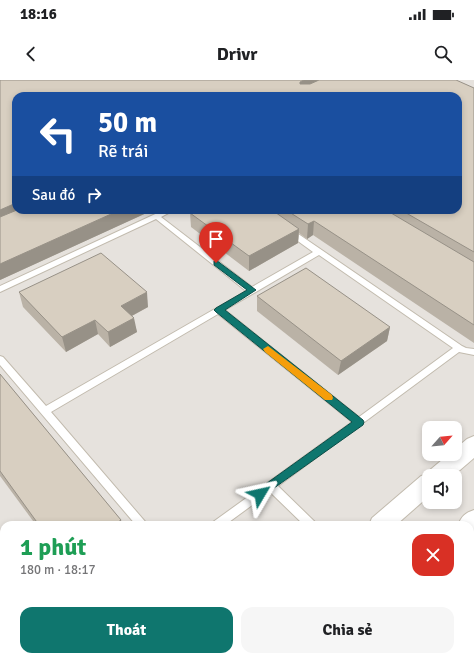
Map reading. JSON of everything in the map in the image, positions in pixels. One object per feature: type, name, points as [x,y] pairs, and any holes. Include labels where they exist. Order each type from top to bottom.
[{"type":"street","points":[[446,469],[474,445]]},
{"type":"street","points":[[385,521],[422,489]]},
{"type":"lane","points":[[0,289],[161,214]]},
{"type":"lane","points":[[156,216],[252,290]]},
{"type":"lane","points":[[282,227],[459,348],[474,352]]},
{"type":"lane","points":[[44,411],[319,252]]},
{"type":"lane","points":[[219,310],[359,422]]},
{"type":"lane","points":[[223,521],[459,348]]},
{"type":"lane","points":[[0,359],[140,521]]},
{"type":"lane","points":[[271,486],[307,521]]},
{"type":"shaded area","points":[[0,80],[474,80],[474,521],[0,521]]},
{"type":"building","points":[[0,80],[304,80],[300,82],[300,84],[310,84],[319,80],[456,80],[474,88],[474,252],[408,214],[462,214],[462,92],[12,92],[12,205],[0,210]]},
{"type":"building","points":[[12,212],[12,214],[111,214],[0,264],[0,217]]},
{"type":"building","points":[[191,214],[278,214],[299,229],[249,256]]},
{"type":"building","points":[[292,214],[393,214],[474,262],[474,325],[314,221],[308,224]]},
{"type":"building","points":[[101,253],[147,292],[121,306],[134,318],[108,332],[95,320],[62,337],[19,292]]},
{"type":"building","points":[[306,268],[390,327],[341,361],[257,296]]},
{"type":"building","points":[[0,374],[121,520],[36,521],[0,471]]},
{"type":"slow traffic","points":[[268,349],[328,398]]},
{"type":"route","points":[[216,263],[252,290],[219,310],[359,422],[260,494]]}]
